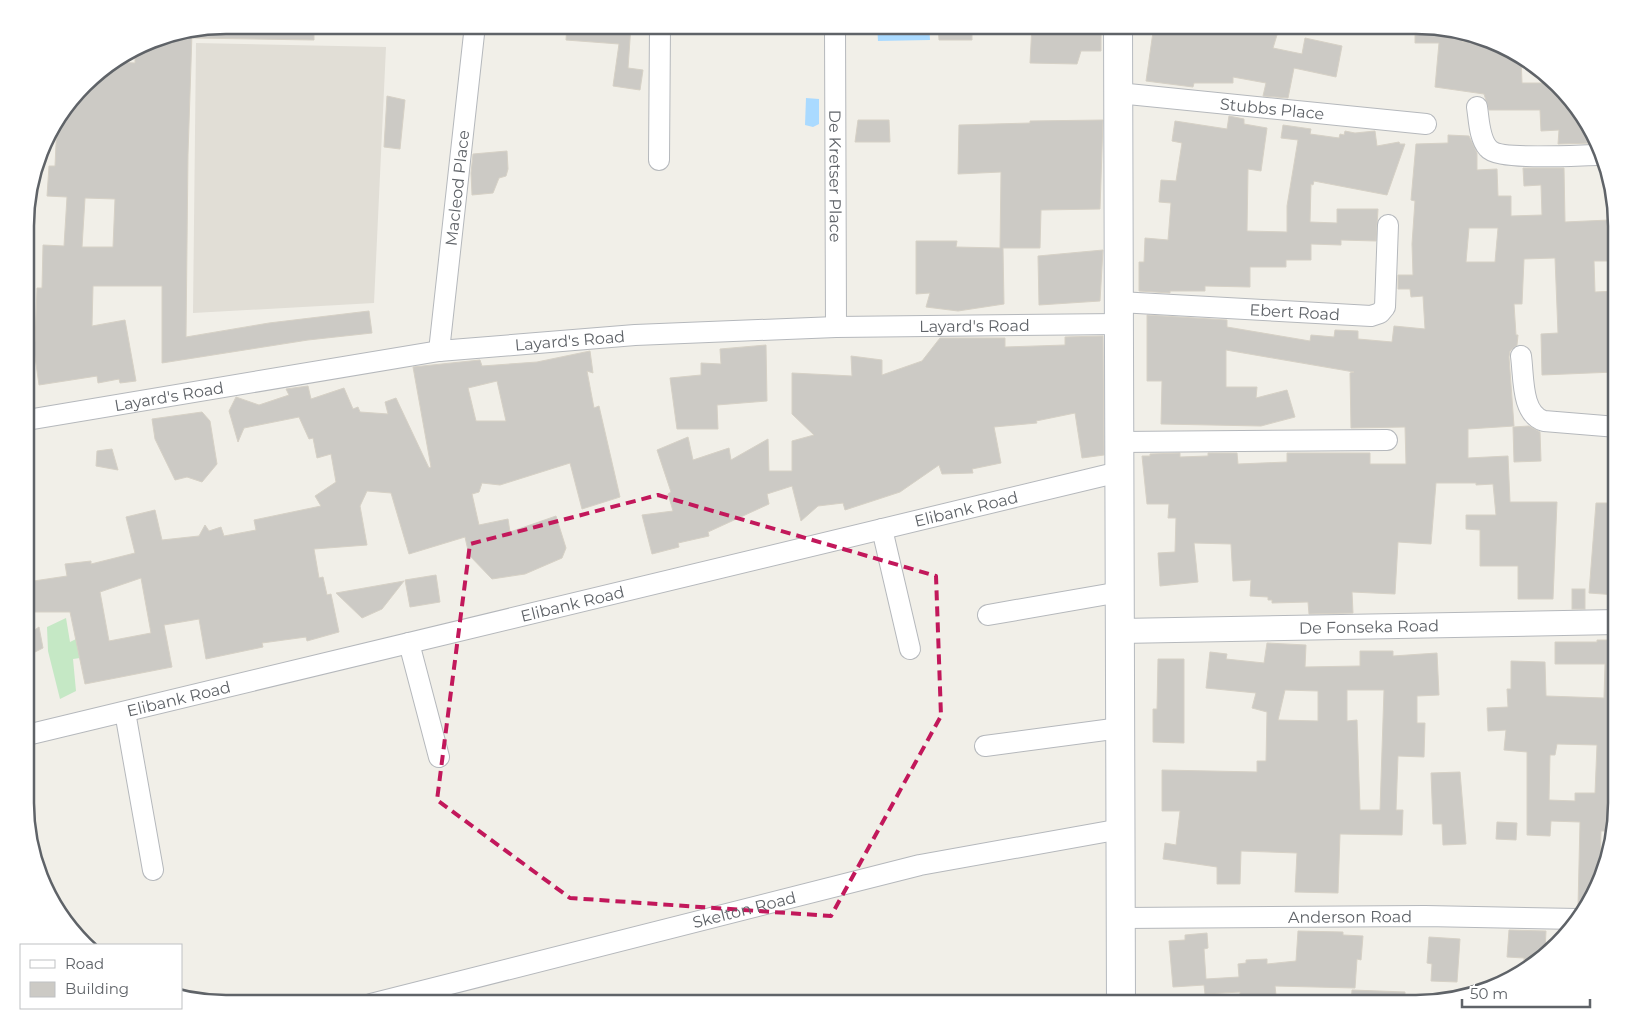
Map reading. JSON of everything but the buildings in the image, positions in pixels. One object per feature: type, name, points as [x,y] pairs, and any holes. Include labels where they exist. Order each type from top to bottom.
[{"type":"main road","points":[[1118,34],[1121,995]]},
{"type":"street","name":"Macleod Place","points":[[439,352],[474,34]]},
{"type":"street","points":[[658,160],[660,34]]},
{"type":"street","name":"De Kretser Place","points":[[835,34],[836,327]]},
{"type":"street","name":"Stubbs Place","points":[[1118,93],[1426,124]]},
{"type":"street","points":[[1477,107],[1483,140],[1495,154],[1514,156],[1595,155]]},
{"type":"street","name":"Ebert Road","points":[[1119,313],[1371,316],[1380,313],[1385,307],[1388,225]]},
{"type":"street","name":"Layard's Road","points":[[34,419],[439,352],[635,336],[1119,313]]},
{"type":"street","points":[[1521,356],[1529,410],[1534,418],[1544,421],[1608,426]]},
{"type":"street","points":[[1119,442],[1387,440]]},
{"type":"street","name":"Elibank Road","points":[[34,733],[1119,472]]},
{"type":"street","points":[[882,529],[910,649]]},
{"type":"street","points":[[988,615],[1120,592]]},
{"type":"street","name":"De Fonseka Road","points":[[1120,631],[1608,622]]},
{"type":"street","points":[[409,642],[439,757]]},
{"type":"street","points":[[125,712],[153,870]]},
{"type":"street","points":[[985,746],[1120,728]]},
{"type":"street","name":"Skelton Road","points":[[407,995],[920,865],[1121,829]]},
{"type":"street","name":"Anderson Road","points":[[1121,918],[1425,916],[1570,919]]},
{"type":"highlighted area","points":[[658,495],[936,576],[941,716],[831,916],[570,898],[437,800],[470,544]]},
{"type":"shaded area","points":[[196,43],[386,47],[374,303],[193,313]]},
{"type":"green space","points":[[66,618],[70,642],[76,639],[80,658],[73,659],[76,691],[60,699],[48,651],[47,627]]},
{"type":"water","points":[[878,34],[930,34],[930,40],[878,41]]},
{"type":"water","points":[[806,98],[819,99],[819,124],[813,127],[805,125]]}]
